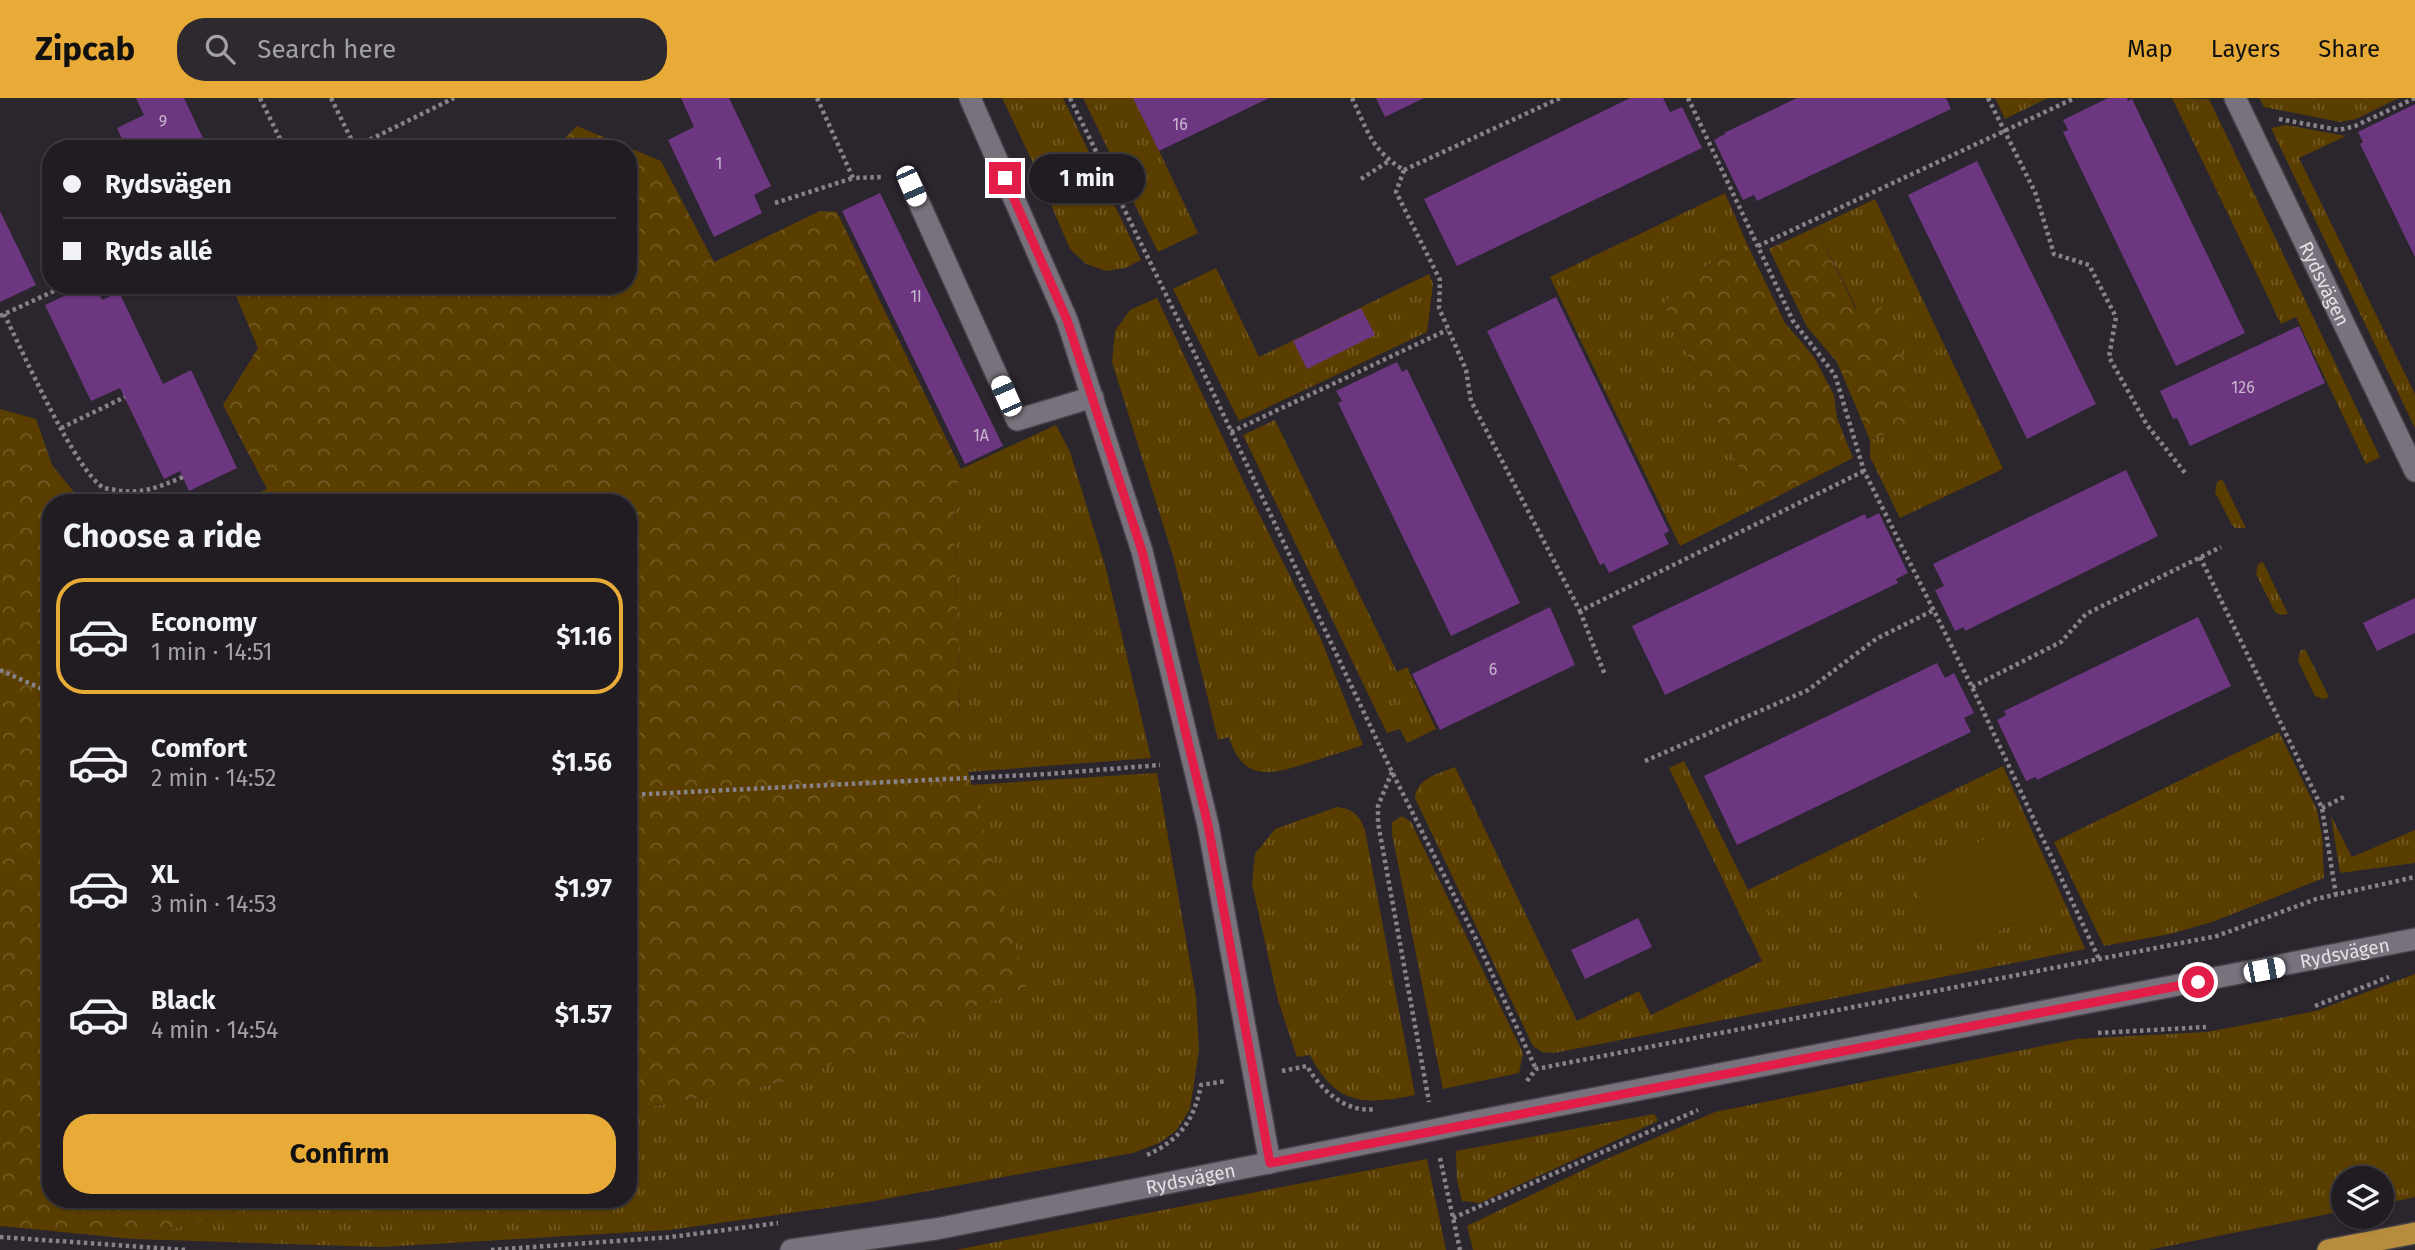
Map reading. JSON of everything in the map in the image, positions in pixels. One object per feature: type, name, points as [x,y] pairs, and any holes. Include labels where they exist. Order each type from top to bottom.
[{"type":"highway","points":[[2328,1250],[2415,1233]]},
{"type":"street","points":[[970,98],[1067,320],[1142,551],[1208,825],[1270,1163]]},
{"type":"street","name":"Rydsvägen","points":[[2236,101],[2415,471]]},
{"type":"street","points":[[911,186],[1017,420],[1093,397]]},
{"type":"street","name":"Rydsvägen","points":[[790,1250],[936,1229],[2415,939]]},
{"type":"path","points":[[260,98],[281,140]]},
{"type":"path","points":[[331,98],[349,140]]},
{"type":"path","points":[[369,140],[454,98]]},
{"type":"path","points":[[818,98],[853,178]]},
{"type":"path","points":[[1070,98],[1392,772],[1476,939],[1536,1069],[2217,936],[2316,899],[2415,877]]},
{"type":"path","points":[[1352,98],[1375,147],[1404,170]]},
{"type":"path","points":[[1560,98],[1404,170],[1396,192],[1440,280],[1439,308],[1466,370],[1471,401],[1580,611],[1605,675]]},
{"type":"path","points":[[1688,98],[1793,321],[1835,375],[1864,471],[1972,687],[2099,959]]},
{"type":"path","points":[[1988,98],[2035,192],[2054,254],[2089,265],[2116,317],[2109,357],[2147,425],[2186,474]]},
{"type":"path","points":[[1758,246],[2075,98]]},
{"type":"path","points":[[2236,101],[2282,120],[2339,130],[2355,127],[2415,98]]},
{"type":"path","points":[[1361,179],[1389,160]]},
{"type":"path","points":[[775,203],[853,178],[877,176],[895,179],[911,186]]},
{"type":"path","points":[[48,294],[2,315],[85,468],[104,488],[127,492],[144,492],[183,477]]},
{"type":"path","points":[[1231,432],[1447,330]]},
{"type":"path","points":[[61,428],[125,397]]},
{"type":"path","points":[[1580,611],[1864,471]]},
{"type":"path","points":[[1972,687],[2061,642],[2086,614],[2221,547]]},
{"type":"path","points":[[2200,557],[2322,808],[2336,895]]},
{"type":"path","points":[[1646,761],[1808,690],[1876,639],[1934,610]]},
{"type":"path","points":[[0,670],[42,689]]},
{"type":"path","points":[[637,795],[1048,774],[1160,765]]},
{"type":"path","points":[[1392,772],[1378,806],[1378,823],[1432,1115]]},
{"type":"path","points":[[2322,808],[2344,797]]},
{"type":"path","points":[[2315,1006],[2376,980],[2398,974]]},
{"type":"path","points":[[2089,1033],[2206,1027]]},
{"type":"path","points":[[1140,1157],[1166,1145],[1189,1122],[1196,1109],[1201,1085],[1307,1066],[1317,1083],[1339,1101],[1369,1110],[1379,1109]]},
{"type":"path","points":[[1453,1218],[1706,1106]]},
{"type":"path","points":[[1439,1153],[1460,1250]]},
{"type":"path","points":[[491,1250],[670,1237],[783,1223]]},
{"type":"path","points":[[0,1237],[187,1250]]},
{"type":"green space","points":[[1002,98],[1063,98],[1141,260],[1125,268],[1106,271],[1086,264],[1070,249]]},
{"type":"green space","points":[[1083,98],[1134,98],[1198,233],[1158,252]]},
{"type":"green space","points":[[1995,98],[2048,98],[2005,119]]},
{"type":"green space","points":[[2172,98],[2209,99],[2380,457],[2366,464],[2296,317],[2281,324]]},
{"type":"green space","points":[[2259,98],[2399,98],[2356,119],[2340,122],[2264,107]]},
{"type":"green space","points":[[2286,125],[2346,136],[2299,158],[2415,394],[2415,428],[2271,128]]},
{"type":"green space","points":[[577,126],[611,140],[563,140]]},
{"type":"green space","points":[[637,151],[661,161],[714,262],[820,211],[837,212],[961,469],[954,499],[960,717],[968,772],[1027,987],[789,1081],[637,1109],[637,494],[256,494],[267,489],[223,405],[258,348],[236,296],[637,294]]},
{"type":"green space","points":[[1725,193],[1747,244],[1674,284],[1665,306],[1757,507],[1680,546],[1550,277]]},
{"type":"green space","points":[[1875,199],[2003,469],[1900,518],[1870,457],[1870,440],[1913,423],[1816,227]]},
{"type":"green space","points":[[1816,227],[1856,310],[1879,301],[1905,361],[1913,423],[1870,440],[1837,362],[1807,327],[1769,249]]},
{"type":"green space","points":[[1747,244],[1785,323],[1814,357],[1834,395],[1837,418],[1853,458],[1757,507],[1665,306],[1674,284]]},
{"type":"green space","points":[[1216,268],[1259,357],[1429,274],[1433,284],[1427,332],[1239,421],[1173,289]]},
{"type":"green space","points":[[1157,298],[1320,637],[1363,745],[1285,770],[1261,772],[1251,769],[1243,762],[1229,737],[1218,740],[1173,556],[1112,362],[1115,331],[1130,310]]},
{"type":"green space","points":[[0,409],[36,419],[52,465],[76,494],[42,494],[42,1208],[251,1208],[134,1239],[0,1226]]},
{"type":"green space","points":[[1275,420],[1397,672],[1407,667],[1436,729],[1407,743],[1400,729],[1387,733],[1243,435]]},
{"type":"green space","points":[[1056,425],[1070,452],[1106,569],[1151,758],[968,772],[960,717],[954,499],[961,469]]},
{"type":"green space","points":[[2222,479],[2246,528],[2235,528],[2232,525],[2215,492],[2217,482]]},
{"type":"green space","points":[[2263,562],[2288,614],[2275,612],[2256,574],[2258,564]]},
{"type":"green space","points":[[2305,649],[2329,697],[2323,699],[2315,696],[2298,661],[2300,651]]},
{"type":"green space","points":[[2279,732],[2317,810],[2322,836],[2324,878],[2212,922],[2170,934],[2104,946],[2054,842]]},
{"type":"green space","points":[[1684,761],[1748,890],[2003,766],[2027,820],[1910,874],[1946,954],[2064,901],[2085,949],[1554,1053],[1542,1052],[1533,1046],[1415,798],[1417,791],[1424,781],[1455,767],[1577,1021],[1639,991],[1651,1015],[1762,961],[1669,768]]},
{"type":"green space","points":[[1157,773],[1196,997],[1199,1050],[1190,1109],[1176,1131],[1159,1143],[1133,1153],[869,1202],[669,1230],[381,1247],[134,1239],[251,1208],[637,1208],[637,1109],[789,1081],[1027,987],[970,785]]},
{"type":"green space","points":[[1337,807],[1355,814],[1365,831],[1415,1095],[1367,1100],[1341,1093],[1320,1072],[1310,1055],[1297,1057],[1278,1000],[1252,884],[1255,854],[1275,829]]},
{"type":"green space","points":[[1402,816],[1411,822],[1523,1053],[1519,1073],[1443,1089],[1392,834],[1392,822]]},
{"type":"green space","points":[[2331,816],[2352,857],[2415,830],[2415,863],[2340,873]]},
{"type":"green space","points":[[2027,820],[2064,901],[1946,954],[1909,874]]},
{"type":"green space","points":[[2415,974],[2415,1197],[2394,1201],[2394,1166],[2331,1166],[2331,1213],[2148,1250],[1473,1250],[1467,1226],[1602,1161],[1715,1112],[2077,1039],[2207,1032],[2316,1011]]},
{"type":"green space","points":[[1654,1114],[1658,1121],[1480,1203],[1462,1201],[1457,1180],[1456,1151]]},
{"type":"green space","points":[[1427,1159],[1446,1250],[955,1250]]},
{"type":"building","points":[[136,98],[184,98],[204,140],[123,140],[117,128],[144,115]]},
{"type":"building","points":[[681,98],[729,98],[771,186],[754,195],[762,213],[714,237],[668,140],[694,127]]},
{"type":"building","points":[[1133,98],[1269,98],[1159,151]]},
{"type":"building","points":[[1376,98],[1424,98],[1385,117]]},
{"type":"building","points":[[1630,98],[1663,98],[1670,112],[1682,107],[1702,148],[1457,266],[1424,199]]},
{"type":"building","points":[[1797,98],[1946,98],[1951,109],[1757,201],[1754,195],[1743,200],[1714,140]]},
{"type":"building","points":[[2108,98],[2127,98],[2128,101],[2132,99],[2245,333],[2176,366],[2063,132],[2068,130],[2063,120]]},
{"type":"building","points":[[2415,104],[2415,257],[2360,144],[2363,142],[2358,132]]},
{"type":"building","points":[[1977,161],[2096,404],[2027,439],[1908,195]]},
{"type":"building","points":[[880,193],[1003,446],[965,464],[842,211]]},
{"type":"building","points":[[0,211],[36,285],[0,302]]},
{"type":"building","points":[[69,294],[99,294],[102,300],[120,294],[163,384],[191,370],[237,468],[189,491],[180,471],[164,479],[120,388],[91,401],[45,305]]},
{"type":"building","points":[[1556,297],[1669,531],[1664,534],[1669,544],[1609,573],[1604,563],[1600,565],[1487,331]]},
{"type":"building","points":[[1361,308],[1375,335],[1307,369],[1293,341]]},
{"type":"building","points":[[2299,326],[2325,383],[2190,446],[2160,391]]},
{"type":"building","points":[[1397,362],[1402,372],[1407,369],[1520,603],[1451,636],[1338,403],[1342,401],[1336,391]]},
{"type":"building","points":[[2126,470],[2158,536],[1965,631],[1964,627],[1955,631],[1935,590],[1944,586],[1933,564]]},
{"type":"building","points":[[1879,513],[1908,573],[1896,579],[1898,583],[1665,695],[1632,626],[1865,514],[1867,519]]},
{"type":"building","points":[[2415,598],[2415,633],[2377,651],[2363,623]]},
{"type":"building","points":[[1550,607],[1575,665],[1440,730],[1412,674]]},
{"type":"building","points":[[2198,617],[2231,686],[2037,780],[2036,777],[2026,781],[1997,720],[2006,715],[2004,711]]},
{"type":"building","points":[[1937,663],[1945,678],[1954,673],[1974,713],[1964,718],[1971,732],[1737,845],[1704,776]]},
{"type":"building","points":[[1638,918],[1652,947],[1585,979],[1571,950]]},
{"type":"route","points":[[1005,178],[1067,320],[1142,551],[1208,825],[1270,1163],[2198,982]]}]
